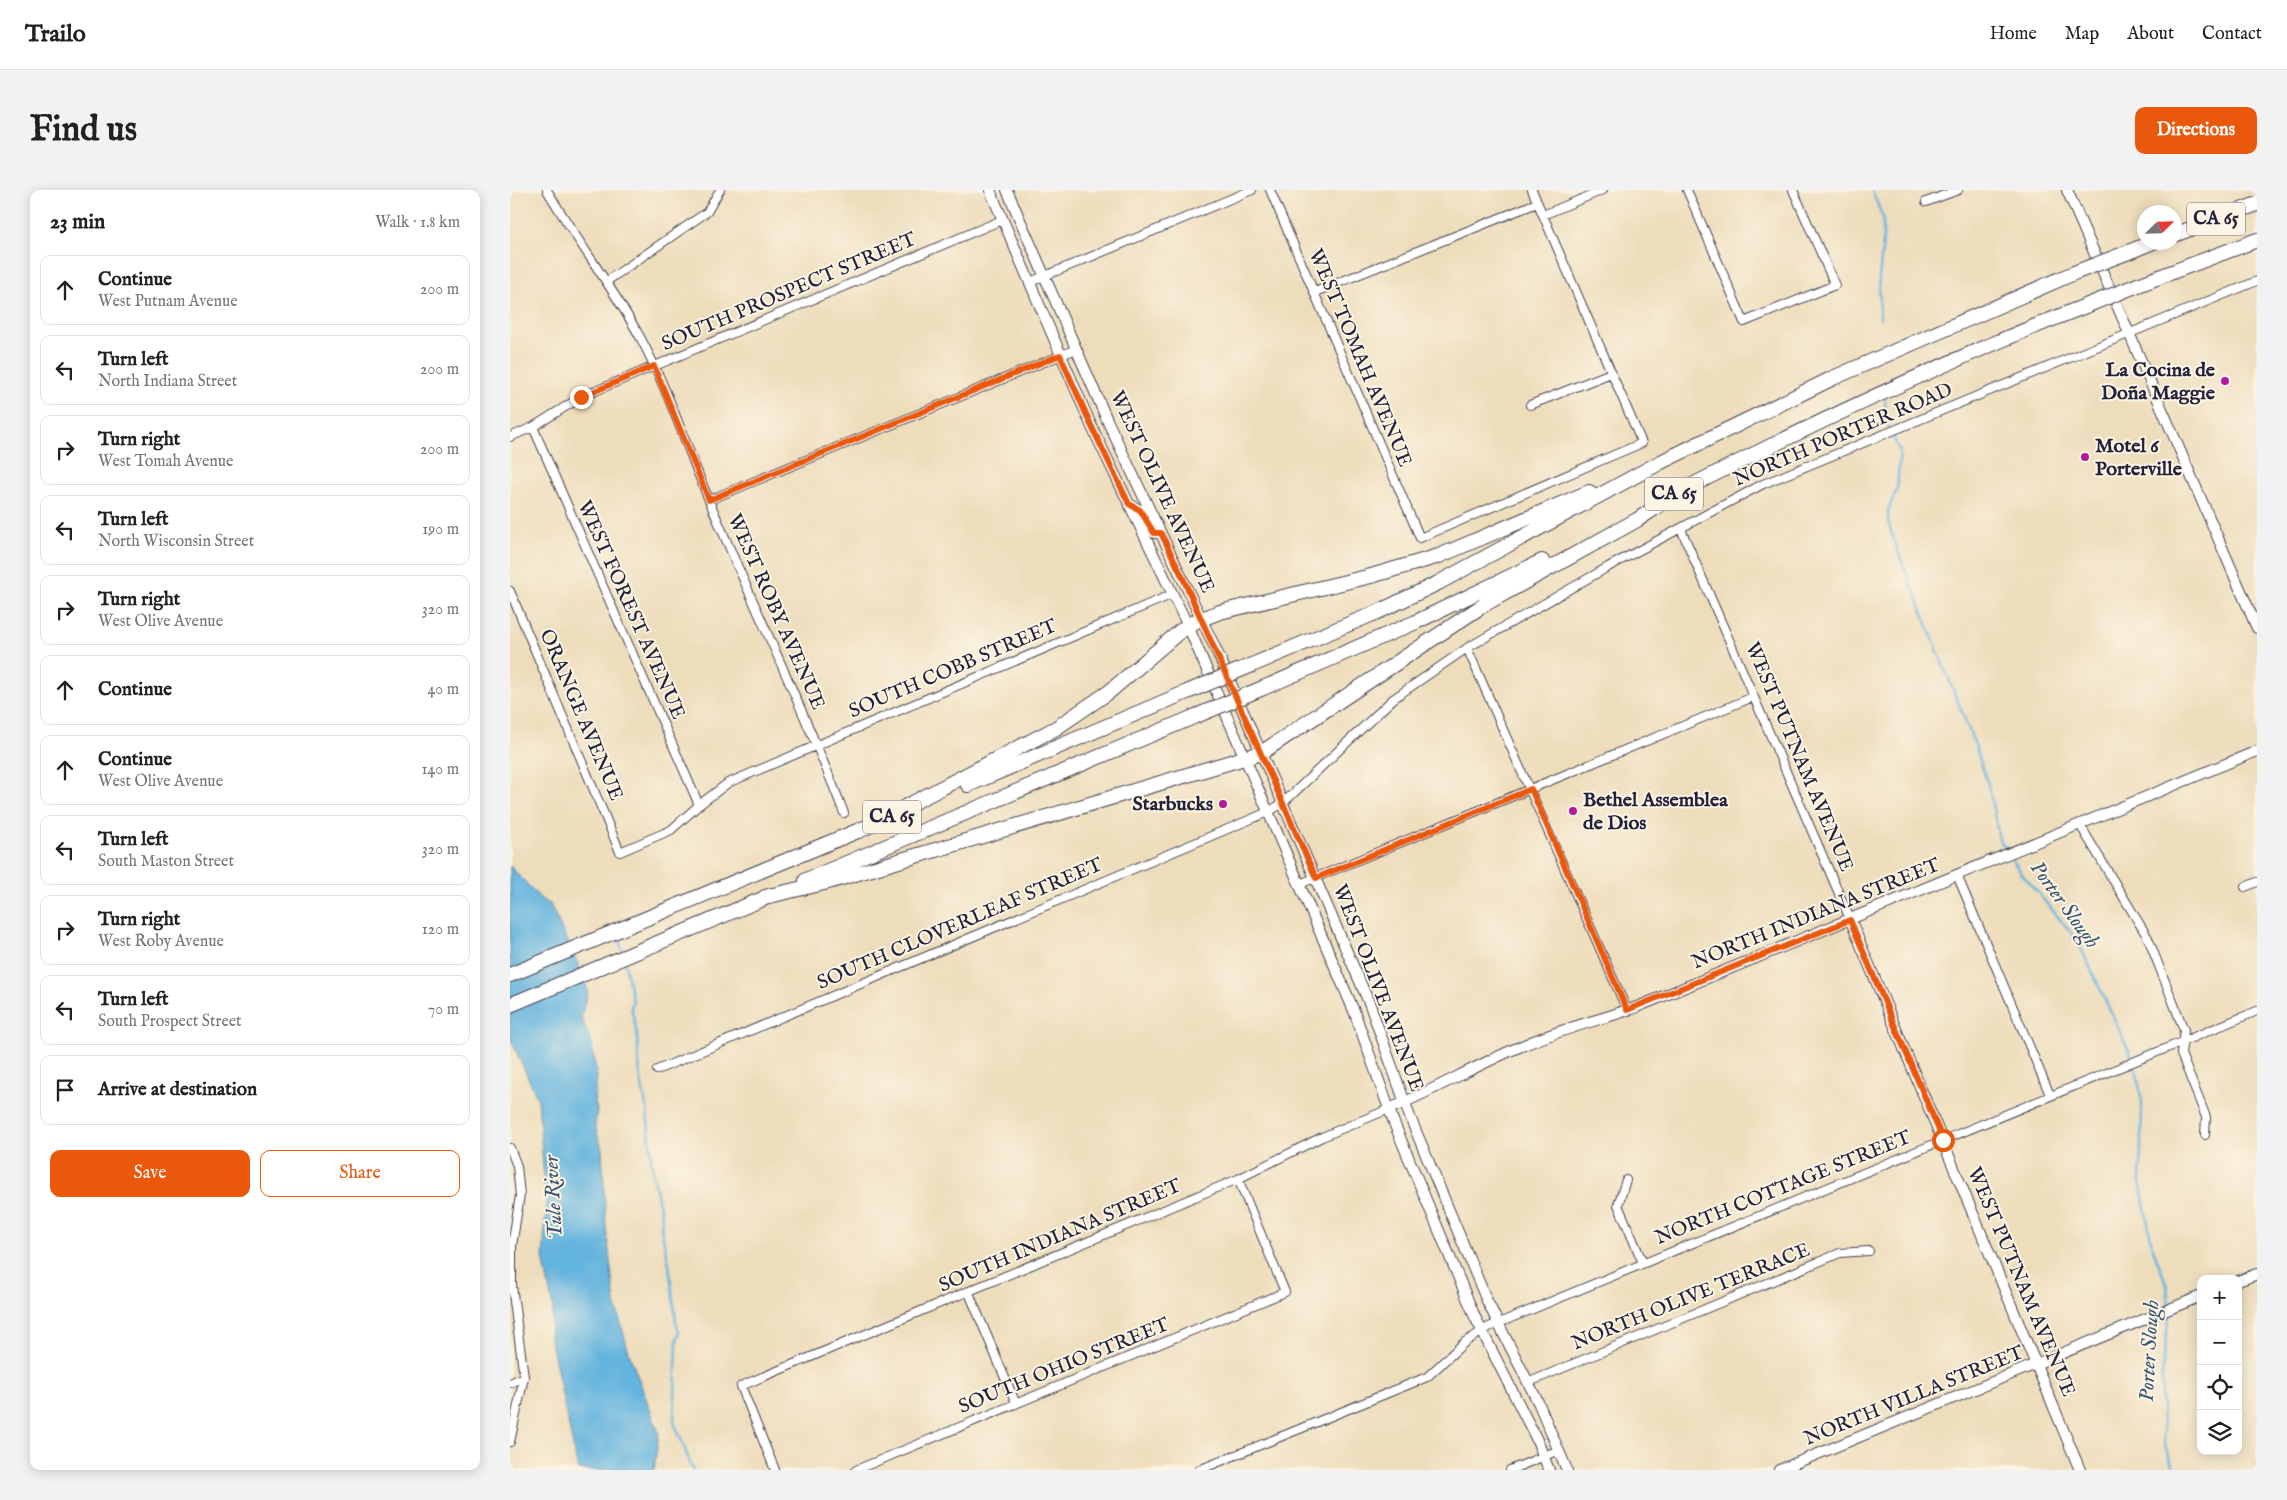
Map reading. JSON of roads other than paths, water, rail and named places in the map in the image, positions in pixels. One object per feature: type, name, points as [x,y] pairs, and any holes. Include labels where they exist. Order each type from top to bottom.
[{"type":"highway","name":"CA 65","points":[[2182,231],[2257,204]]},
{"type":"highway","name":"CA 65","points":[[510,1005],[1263,688],[1452,606],[1869,398],[1981,348],[2088,304],[2257,240]]},
{"type":"highway","name":"CA 65","points":[[510,975],[1380,611],[1430,587],[1661,462],[1883,354],[2074,273],[2137,249]]},
{"type":"highway","points":[[858,831],[1008,755],[1056,728],[1096,702],[1188,626],[1202,618],[1227,610],[1371,576],[1439,556],[1661,462]]},
{"type":"highway","points":[[765,897],[828,882],[1210,767],[1246,760],[1261,753],[1485,604],[1637,520],[1682,490]]},
{"type":"main road","name":"WEST OLIVE AVENUE","points":[[990,190],[1091,425],[1188,626],[1246,760],[1276,807],[1316,878],[1370,1005],[1404,1102],[1489,1327],[1528,1383],[1568,1470]]},
{"type":"main road","name":"WEST OLIVE AVENUE","points":[[1007,190],[1076,349],[1202,618],[1261,753],[1300,884],[1354,1011],[1389,1109],[1489,1327],[1549,1470]]},
{"type":"main road","points":[[2066,190],[2257,628]]},
{"type":"main road","points":[[1129,504],[1140,510],[1154,533],[1161,533]]},
{"type":"main road","name":"NORTH INDIANA STREET","points":[[1389,1109],[1524,1045],[1577,1025],[1627,1010],[1850,920],[2257,751]]},
{"type":"main road","name":"WEST PUTNAM AVENUE","points":[[1850,920],[2080,1470]]},
{"type":"main road","points":[[2242,1280],[2257,1274]]},
{"type":"main road","name":"NORTH VILLA STREET","points":[[1779,1470],[2197,1298]]},
{"type":"street","name":"WEST ROBY AVENUE","points":[[547,190],[571,231],[607,281],[654,366],[709,500],[817,745],[844,812]]},
{"type":"street","points":[[607,281],[707,212],[720,190]]},
{"type":"street","points":[[1030,282],[1252,190]]},
{"type":"street","name":"WEST TOMAH AVENUE","points":[[1270,190],[1420,538],[1642,443],[1611,373]]},
{"type":"street","points":[[1530,405],[1611,373],[1532,190]]},
{"type":"street","points":[[1543,215],[1603,190]]},
{"type":"street","points":[[1687,190],[1744,322],[1835,285],[1793,190]]},
{"type":"street","points":[[1926,202],[1958,190]]},
{"type":"street","points":[[1315,292],[1537,203]]},
{"type":"street","name":"SOUTH PROSPECT STREET","points":[[510,437],[533,427],[581,397],[1002,220]]},
{"type":"street","name":"NORTH PORTER ROAD","points":[[1276,807],[1393,700],[1467,648],[1608,567],[1681,530],[1763,484],[2257,281]]},
{"type":"street","points":[[709,500],[1076,349]]},
{"type":"street","name":"WEST FOREST AVENUE","points":[[533,427],[699,805]]},
{"type":"street","name":"WEST PUTNAM AVENUE","points":[[1681,530],[1850,920]]},
{"type":"street","name":"ORANGE AVENUE","points":[[510,591],[620,852]]},
{"type":"street","name":"SOUTH COBB STREET","points":[[620,852],[671,830],[699,805],[728,784],[1173,594]]},
{"type":"street","points":[[1467,648],[1531,789],[1627,1010]]},
{"type":"street","points":[[1300,884],[1753,697]]},
{"type":"street","name":"SOUTH CLOVERLEAF STREET","points":[[657,1070],[1276,807]]},
{"type":"street","points":[[2080,825],[2148,938],[2184,1030],[2181,1054],[2206,1117],[2205,1135]]},
{"type":"street","points":[[1957,875],[2050,1095]]},
{"type":"street","points":[[2245,888],[2257,882]]},
{"type":"street","name":"NORTH COTTAGE STREET","points":[[1199,1470],[1427,1377],[1466,1342],[1489,1327],[2257,1011]]},
{"type":"street","name":"SOUTH INDIANA STREET","points":[[775,1470],[742,1386],[1238,1179],[1322,1137],[1389,1109]]},
{"type":"street","points":[[510,1148],[517,1166],[520,1196],[512,1246],[511,1286],[524,1377],[510,1442]]},
{"type":"street","name":"SOUTH OHIO STREET","points":[[856,1470],[1285,1292],[1238,1179]]},
{"type":"street","points":[[1626,1180],[1618,1205],[1643,1263]]},
{"type":"street","points":[[510,1186],[519,1183]]},
{"type":"street","name":"NORTH OLIVE TERRACE","points":[[1528,1383],[1840,1253],[1868,1251]]},
{"type":"street","points":[[968,1293],[1016,1404]]},
{"type":"street","points":[[510,1383],[524,1377]]},
{"type":"street","points":[[1510,1470],[1559,1450]]},
{"type":"water","name":"Tule River","points":[[510,866],[541,899],[550,904],[581,970],[588,991],[581,1017],[591,1041],[597,1077],[594,1098],[597,1110],[595,1126],[602,1149],[606,1225],[615,1303],[630,1356],[659,1433],[654,1470],[578,1470],[550,1337],[553,1308],[543,1258],[546,1207],[538,1100],[510,1038]]},
{"type":"waterway","name":"Porter Slough","points":[[1872,190],[1883,218],[1883,241],[1879,278],[1880,318]]},
{"type":"waterway","name":"Porter Slough","points":[[1885,400],[1887,424],[1900,452],[1897,489],[1888,510],[1888,521],[1894,541],[1975,745],[1989,788],[1999,839],[2007,851]]},
{"type":"waterway","name":"Porter Slough","points":[[2010,856],[2022,874],[2080,946],[2130,1053],[2137,1073],[2142,1103],[2140,1181],[2152,1246],[2167,1286],[2169,1306]]},
{"type":"waterway","points":[[619,937],[622,951]]},
{"type":"waterway","points":[[625,964],[633,1001],[631,1007],[637,1034],[640,1075],[647,1110],[653,1175],[662,1218],[661,1228],[669,1265],[679,1332],[674,1422],[693,1470]]},
{"type":"waterway","name":"Porter Slough","points":[[2169,1314],[2162,1374],[2162,1404],[2164,1442],[2174,1470]]},
{"type":"place","name":"La Cocina de Doña Maggie","points":[[2225,381]]},
{"type":"place","name":"Motel 6 Porterville","points":[[2085,457]]},
{"type":"place","name":"Starbucks","points":[[1223,804]]},
{"type":"place","name":"Bethel Assemblea de Dios","points":[[1573,811]]}]
